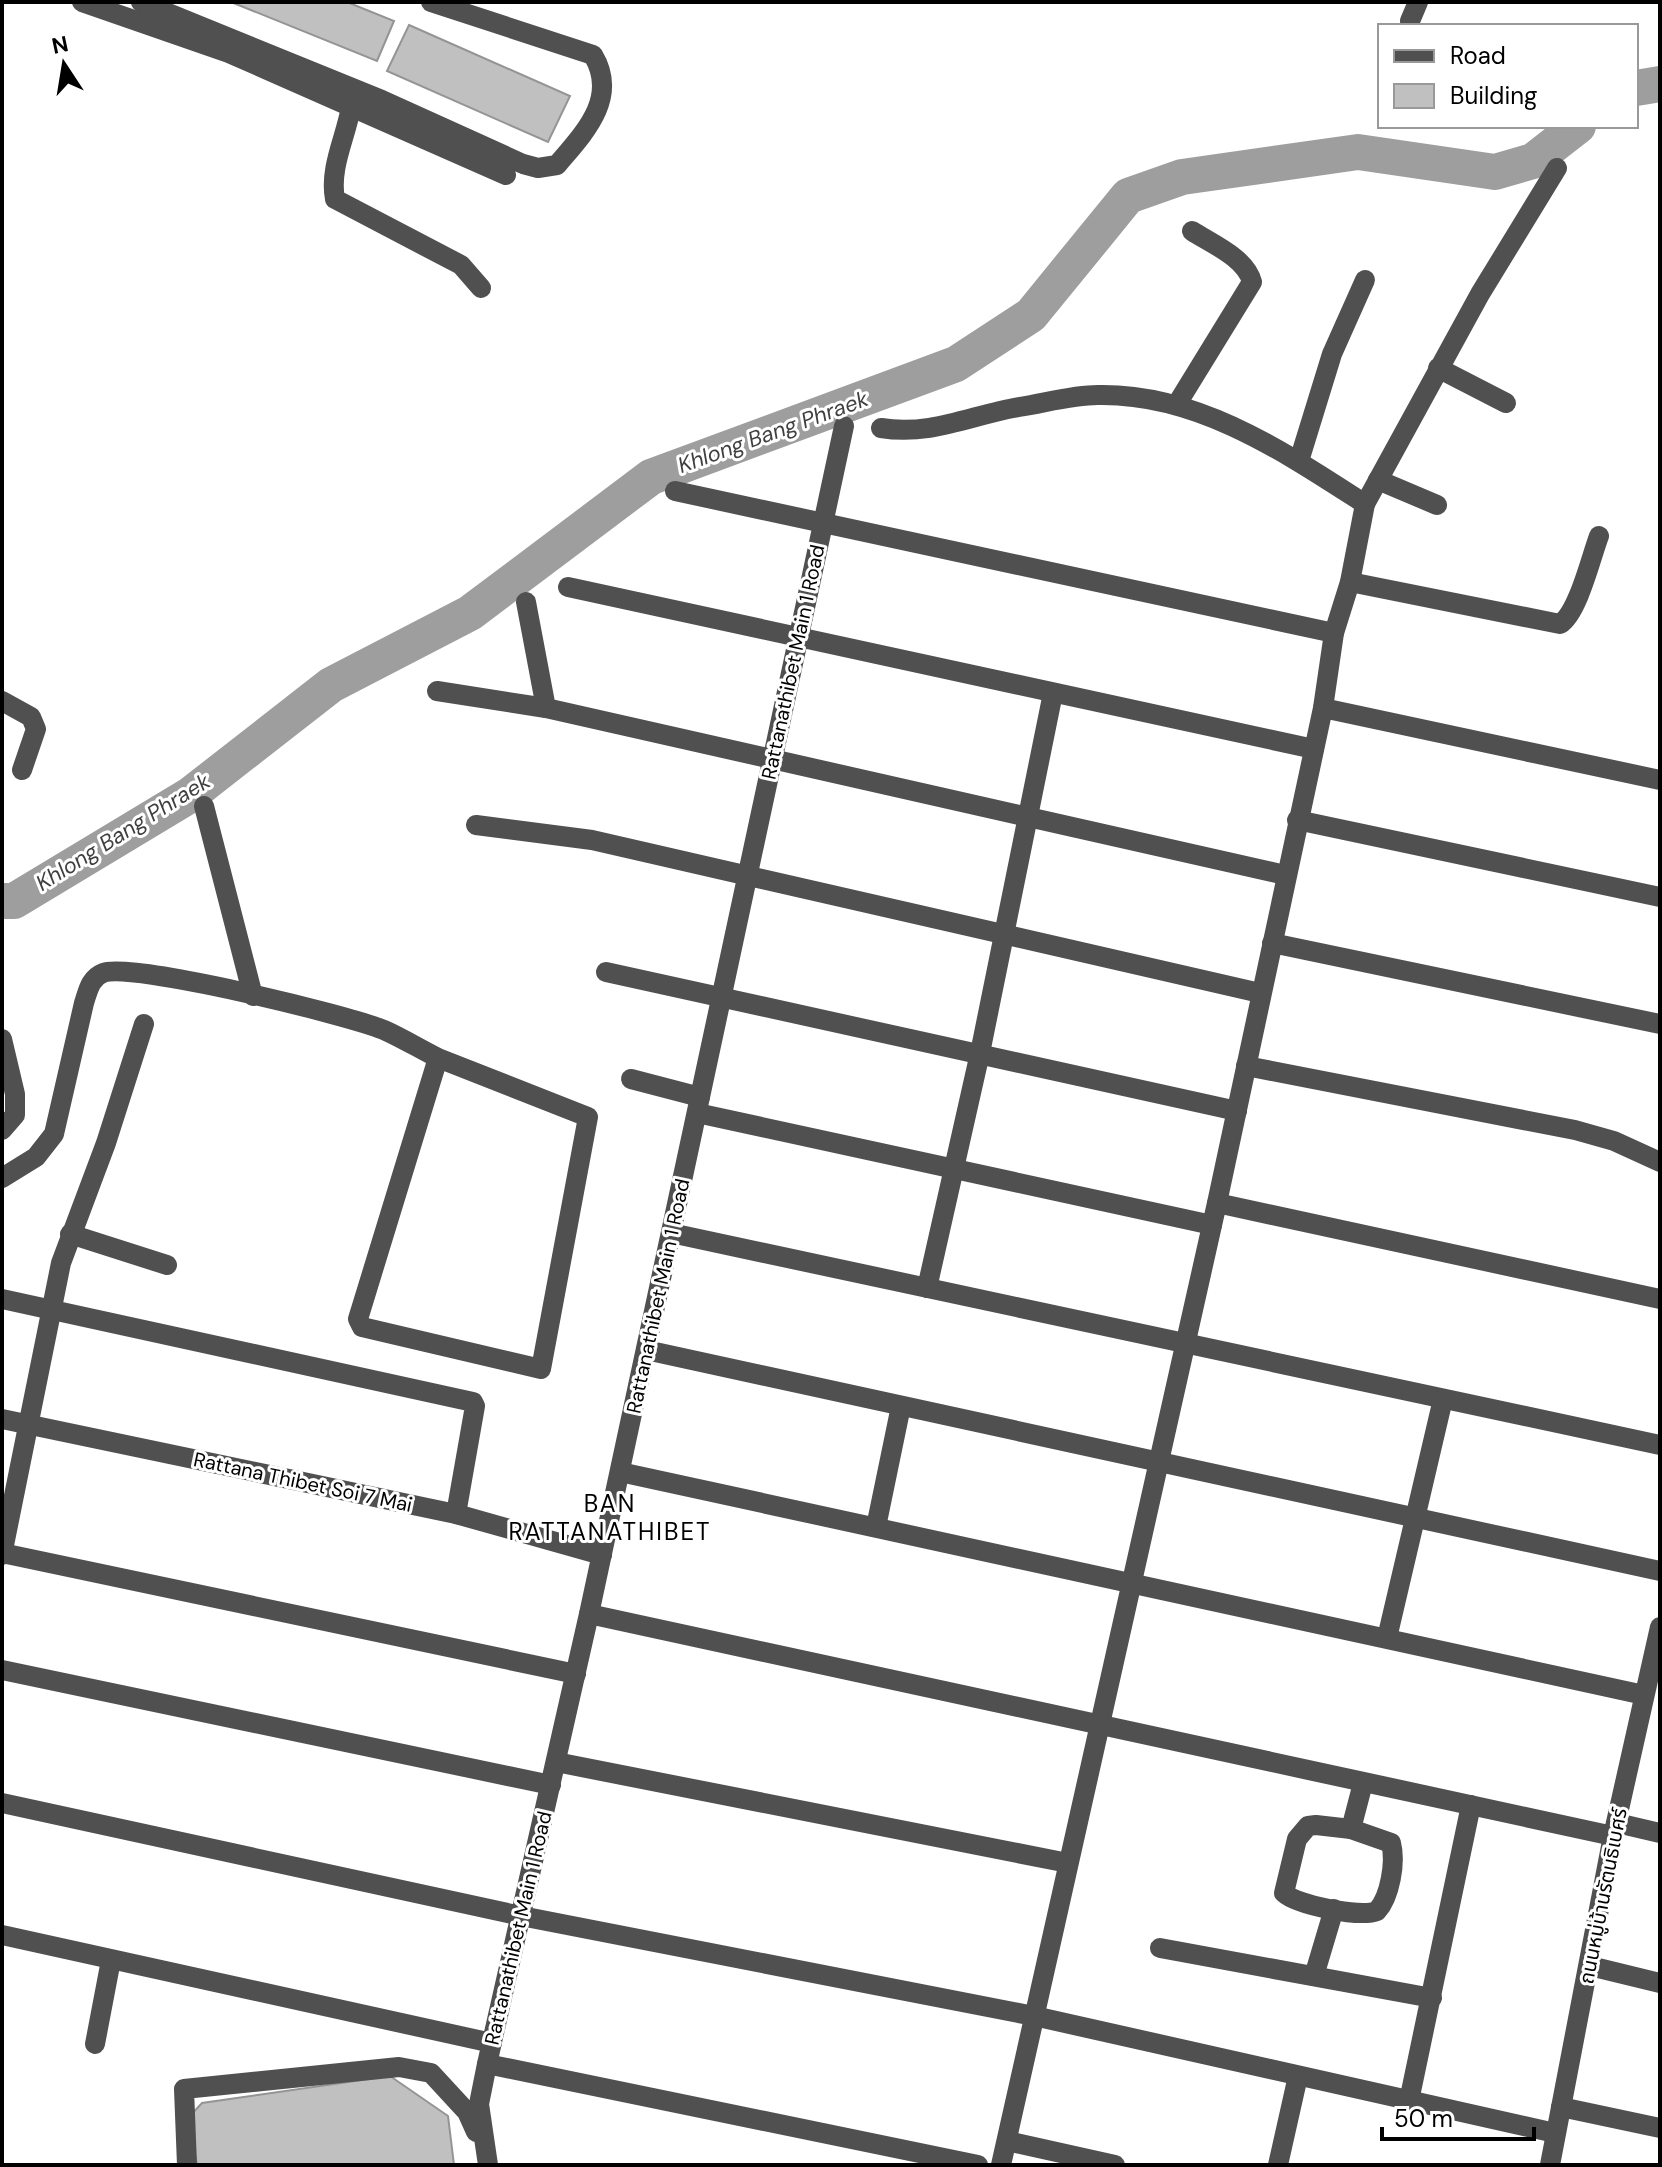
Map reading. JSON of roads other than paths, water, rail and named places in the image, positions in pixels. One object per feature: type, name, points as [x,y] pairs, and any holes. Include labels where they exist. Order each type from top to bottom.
[{"type":"street","points":[[82,2],[229,53],[506,175]]},
{"type":"street","points":[[141,2],[382,100],[523,164],[538,168],[557,165],[590,127],[604,95],[601,69],[593,55],[431,2]]},
{"type":"street","points":[[351,107],[336,166],[335,199],[461,265],[481,288]]},
{"type":"street","points":[[1001,2165],[1217,1203],[1323,708],[1334,633],[1350,582],[1365,504],[1438,368],[1557,168]]},
{"type":"street","points":[[1177,404],[1252,282],[1249,271],[1235,259],[1192,231]]},
{"type":"street","points":[[1299,461],[1332,354],[1365,280]]},
{"type":"street","points":[[1438,368],[1506,403]]},
{"type":"street","points":[[881,428],[928,430],[1008,409],[1096,395],[1156,398],[1270,444],[1365,504]]},
{"type":"street","name":"Rattanathibet Main 1 Road","points":[[486,2165],[479,2104],[487,2064],[602,1555],[844,426]]},
{"type":"street","points":[[1378,480],[1437,505]]},
{"type":"street","points":[[675,491],[824,520],[1334,633]]},
{"type":"street","points":[[1350,582],[1560,624],[1567,620],[1574,606],[1599,536]]},
{"type":"street","points":[[568,587],[798,640],[1314,749]]},
{"type":"street","points":[[526,602],[546,708]]},
{"type":"street","points":[[437,691],[546,708],[1285,875]]},
{"type":"street","points":[[927,1288],[1005,935],[1053,693]]},
{"type":"street","points":[[2,701],[31,717],[36,729],[22,770]]},
{"type":"street","points":[[1323,708],[1660,780]]},
{"type":"street","points":[[204,806],[253,996]]},
{"type":"street","points":[[1297,820],[1660,897]]},
{"type":"street","points":[[476,825],[592,840],[1260,993]]},
{"type":"street","points":[[1272,943],[1660,1024]]},
{"type":"street","points":[[606,972],[722,995],[1237,1111]]},
{"type":"street","points":[[2,1178],[36,1157],[54,1134],[84,1003],[91,982],[103,973],[143,973],[253,996],[381,1029],[438,1058],[588,1117],[541,1369],[370,1331],[358,1319],[438,1058]]},
{"type":"street","points":[[144,1024],[106,1143],[70,1234],[26,1423],[2,1554],[576,1674]]},
{"type":"street","points":[[2,1039],[15,1094],[15,1115],[2,1130]]},
{"type":"street","points":[[1246,1066],[1575,1130],[1614,1141],[1660,1162]]},
{"type":"street","points":[[631,1079],[699,1105],[953,1169],[1212,1225]]},
{"type":"street","points":[[1217,1203],[1660,1299]]},
{"type":"street","points":[[671,1233],[1660,1445]]},
{"type":"street","points":[[70,1234],[167,1265]]},
{"type":"street","points":[[2,1299],[473,1402],[475,1406],[456,1514]]},
{"type":"street","points":[[646,1350],[1660,1571]]},
{"type":"street","points":[[1387,1638],[1443,1399]]},
{"type":"street","points":[[876,1527],[901,1406]]},
{"type":"street","name":"Rattana Thibet Soi 7 Mai","points":[[2,1419],[456,1514],[602,1555]]},
{"type":"street","points":[[620,1472],[1387,1638],[1650,1687]]},
{"type":"street","points":[[589,1614],[1363,1783],[1471,1805],[1615,1829],[1660,1833]]},
{"type":"street","name":"ถนนหมู่บ้านรัตนธิเบศร์","points":[[1550,2165],[1615,1829],[1650,1687],[1660,1627]]},
{"type":"street","points":[[2,1670],[551,1785]]},
{"type":"street","points":[[556,1762],[1068,1863]]},
{"type":"street","points":[[1351,1829],[1363,1783]]},
{"type":"street","points":[[2,1803],[521,1916],[1034,2016],[1555,2133]]},
{"type":"street","points":[[1409,2101],[1471,1805]]},
{"type":"street","points":[[1316,1825],[1351,1829],[1391,1843],[1394,1853],[1382,1905],[1369,1914],[1291,1899],[1284,1893],[1303,1830],[1316,1825]]},
{"type":"street","points":[[1314,1976],[1334,1909]]},
{"type":"street","points":[[2,1935],[492,2043]]},
{"type":"street","points":[[1160,1948],[1432,1998]]},
{"type":"street","points":[[95,2044],[111,1960]]},
{"type":"street","points":[[1590,1966],[1660,1983]]},
{"type":"street","points":[[487,2064],[978,2165]]},
{"type":"street","points":[[187,2165],[184,2089],[399,2067],[431,2073],[467,2112],[479,2138],[486,2165]]},
{"type":"street","points":[[1278,2165],[1298,2076]]},
{"type":"street","points":[[1561,2107],[1660,2128]]},
{"type":"street","points":[[1007,2141],[1115,2165]]},
{"type":"waterway","name":"Khlong Bang Phraek","points":[[1638,88],[1660,84]]},
{"type":"waterway","name":"Khlong Bang Phraek","points":[[2,901],[14,901],[190,795],[331,685],[470,613],[651,477],[956,364],[1031,315],[1128,196],[1182,177],[1358,152],[1495,172],[1533,161],[1575,128]]},
{"type":"district","name":"BAN RATTANATHIBET","points":[[610,1517]]}]
